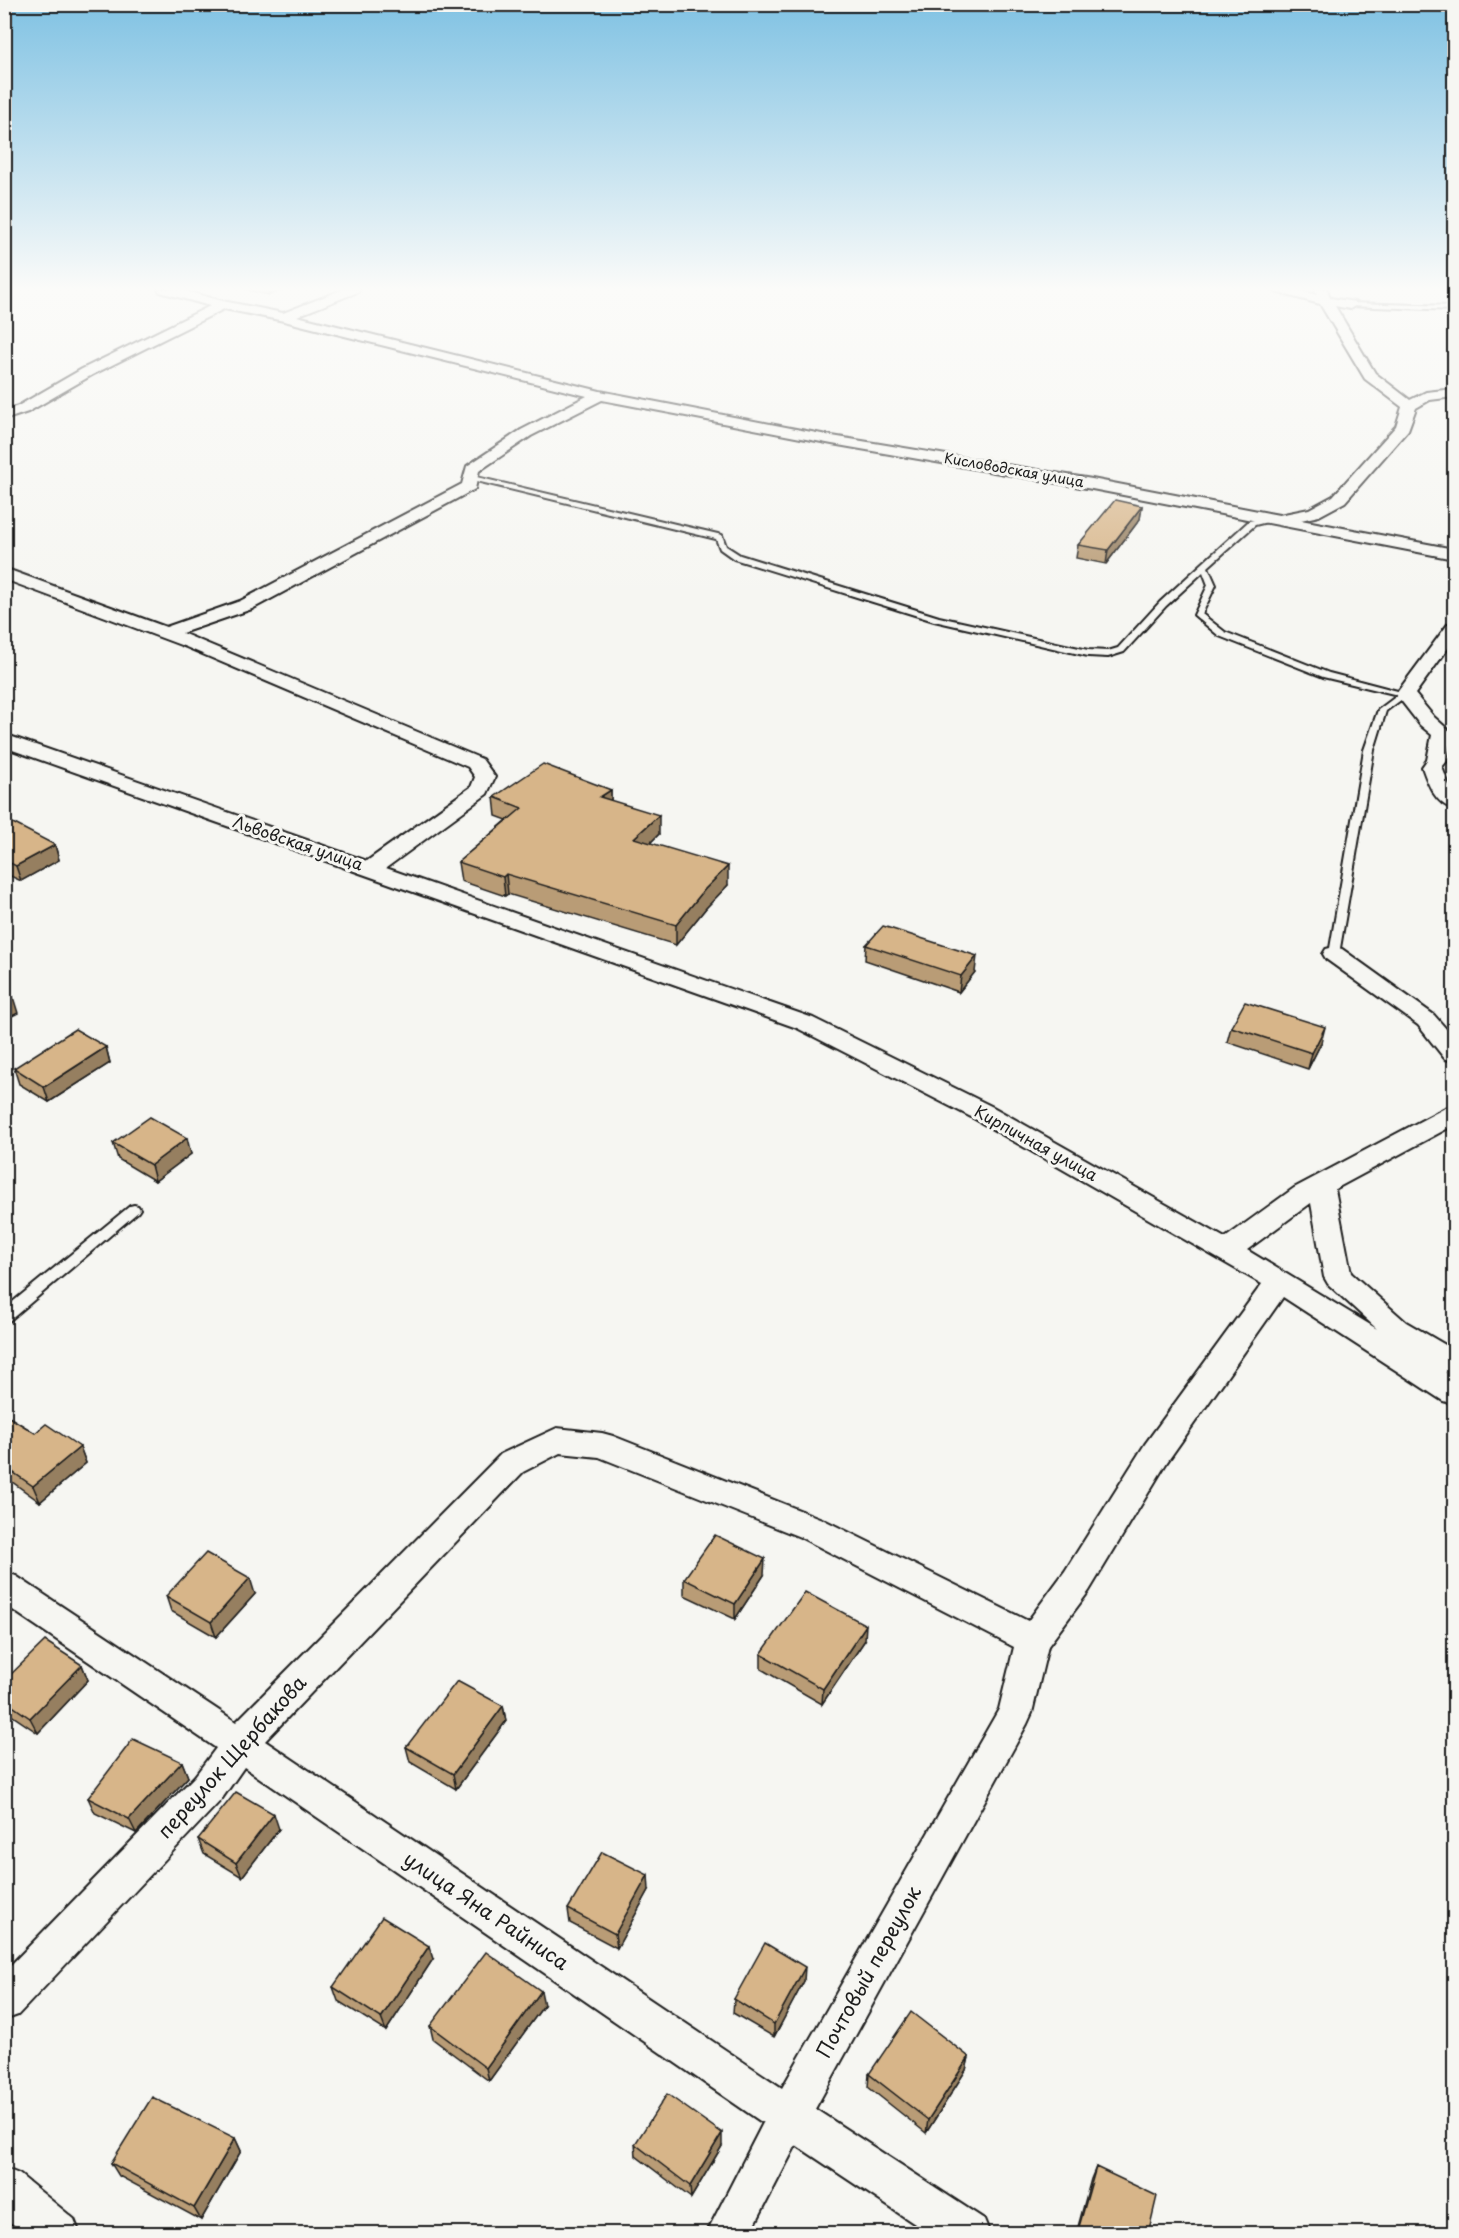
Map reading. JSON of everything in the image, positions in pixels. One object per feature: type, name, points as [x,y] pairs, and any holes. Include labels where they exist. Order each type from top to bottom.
[{"type":"street","points":[[4,416],[23,409],[50,393]]},
{"type":"street","name":"Кисловодская улица","points":[[590,393],[832,440],[1092,484],[1455,554]]},
{"type":"street","points":[[1393,393],[1410,406]]},
{"type":"street","points":[[1268,519],[1313,513],[1339,499],[1403,427],[1410,406],[1426,396],[1451,393]]},
{"type":"street","points":[[166,633],[246,605],[469,486],[472,469],[526,433],[600,396]]},
{"type":"street","points":[[4,573],[166,633],[475,763],[485,777],[480,790],[370,869]]},
{"type":"street","points":[[1455,628],[1405,694],[1427,721],[1448,734],[1446,764],[1432,767],[1440,790],[1455,803]]},
{"type":"street","name":"Львовская улица","points":[[4,740],[591,947]]},
{"type":"street","name":"Кирпичная улица","points":[[591,947],[805,1023],[984,1113],[1279,1281],[1455,1393]]},
{"type":"street","points":[[1334,954],[1426,1020],[1455,1053]]},
{"type":"street","points":[[1227,1251],[1303,1195],[1455,1114]]},
{"type":"street","points":[[1321,1185],[1338,1277],[1396,1330],[1455,1364]]},
{"type":"street","points":[[1033,1640],[1089,1562],[1156,1453],[1279,1281]]},
{"type":"street","name":"переулок Щербакова","points":[[4,2001],[208,1788],[240,1743],[512,1463],[557,1440],[602,1445],[811,1528],[1033,1640]]},
{"type":"street","name":"улица Яна Райниса","points":[[4,1586],[240,1743],[788,2118],[969,2234]]},
{"type":"street","name":"Почтовый переулок","points":[[727,2234],[788,2118],[1015,1713],[1033,1640]]},
{"type":"street","points":[[4,2189],[59,2234]]},
{"type":"lane","points":[[471,477],[719,537],[723,547],[737,557],[937,619],[1088,653],[1108,654],[1121,650],[1163,604],[1252,523],[1268,519]]},
{"type":"lane","points":[[1204,566],[1212,585],[1198,615],[1222,634],[1326,675],[1405,694]]},
{"type":"lane","points":[[1334,954],[1369,750],[1382,710],[1405,694]]},
{"type":"lane","points":[[4,1317],[134,1209]]},
{"type":"building","points":[[1115,500],[1142,506],[1108,550],[1078,545]]},
{"type":"building","points":[[543,764],[611,790],[600,797],[659,815],[634,838],[728,866],[705,889],[676,925],[506,874],[503,877],[458,862],[522,808],[494,797]]},
{"type":"building","points":[[7,820],[55,845],[16,866],[4,860],[4,822]]},
{"type":"building","points":[[883,926],[977,956],[961,976],[866,945]]},
{"type":"building","points":[[4,991],[13,997],[4,1002]]},
{"type":"building","points":[[1245,1002],[1325,1027],[1312,1053],[1231,1027]]},
{"type":"building","points":[[75,1029],[106,1047],[44,1087],[14,1068]]},
{"type":"building","points":[[150,1117],[187,1138],[151,1165],[113,1143]]},
{"type":"building","points":[[4,1414],[35,1433],[46,1424],[80,1447],[33,1486],[4,1466]]},
{"type":"building","points":[[715,1535],[765,1559],[735,1604],[684,1579]]},
{"type":"building","points":[[206,1553],[250,1578],[211,1622],[166,1596]]},
{"type":"building","points":[[805,1592],[866,1625],[823,1689],[761,1654]]},
{"type":"building","points":[[45,1641],[82,1665],[30,1718],[4,1700],[4,1681]]},
{"type":"building","points":[[457,1681],[503,1706],[453,1774],[406,1747]]},
{"type":"building","points":[[133,1739],[182,1762],[129,1819],[88,1798]]},
{"type":"building","points":[[236,1792],[274,1814],[236,1863],[198,1839]]},
{"type":"building","points":[[602,1852],[648,1875],[615,1934],[568,1909]]},
{"type":"building","points":[[382,1917],[429,1946],[381,2018],[333,1987]]},
{"type":"building","points":[[765,1943],[805,1967],[774,2024],[734,1999]]},
{"type":"building","points":[[486,1952],[541,1991],[486,2068],[430,2026]]},
{"type":"building","points":[[911,2012],[969,2057],[928,2120],[869,2074]]},
{"type":"building","points":[[667,2094],[722,2133],[690,2186],[635,2144]]},
{"type":"building","points":[[152,2097],[235,2138],[194,2208],[111,2163]]},
{"type":"building","points":[[1096,2167],[1157,2196],[1148,2234],[1077,2234]]}]
